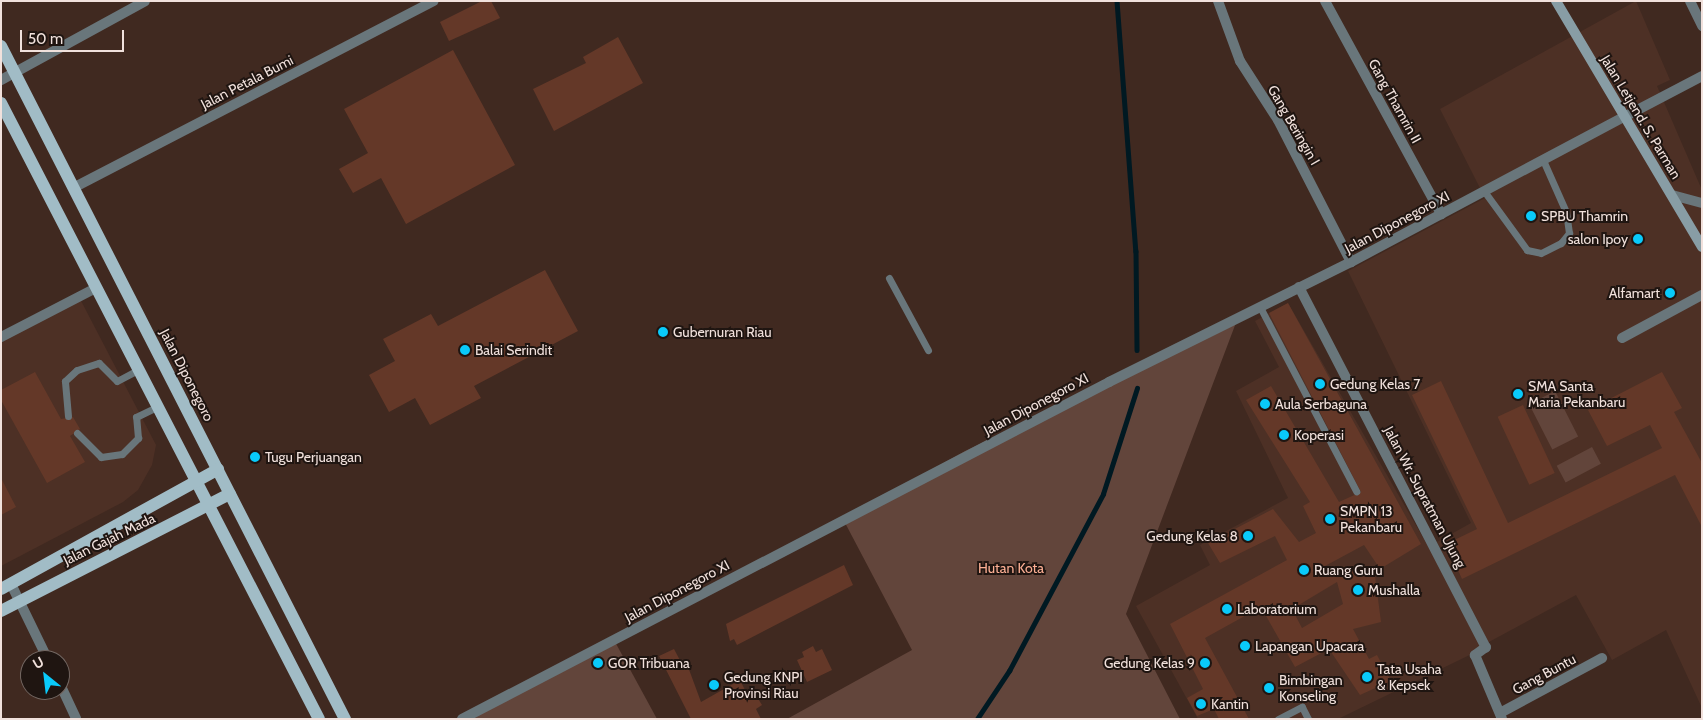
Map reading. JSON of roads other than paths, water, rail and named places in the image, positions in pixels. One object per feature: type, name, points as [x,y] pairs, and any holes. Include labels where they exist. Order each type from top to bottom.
[{"type":"main road","name":"Jalan Letjend. S. Parman","points":[[1556,1],[1702,247]]},
{"type":"main road","name":"Jalan Diponegoro","points":[[1,46],[345,719]]},
{"type":"main road","points":[[1,103],[319,719]]},
{"type":"main road","name":"Jalan Gajah Mada","points":[[6,587],[196,480],[218,470]]},
{"type":"main road","name":"Jalan Gajah Mada","points":[[1,611],[230,494]]},
{"type":"street","points":[[1,80],[146,1]]},
{"type":"street","name":"Jalan Petala Bumi","points":[[73,188],[433,1]]},
{"type":"street","name":"Gang Beringin I","points":[[1218,1],[1240,61],[1278,120],[1351,262]]},
{"type":"street","name":"Gang Thamrin II","points":[[1325,1],[1441,214]]},
{"type":"street","points":[[1690,1],[1702,26]]},
{"type":"street","name":"Jalan Diponegoro XI","points":[[462,719],[1167,352],[1351,262],[1702,76]]},
{"type":"street","points":[[1672,195],[1702,204]]},
{"type":"street","name":"Jalan Wr. Supratman Ujung","points":[[1299,287],[1483,640],[1486,647],[1475,656],[1501,716]]},
{"type":"street","points":[[1,337],[96,288]]},
{"type":"street","points":[[1622,338],[1702,295]]},
{"type":"street","points":[[6,587],[20,601],[43,650]]},
{"type":"street","name":"Gang Buntu","points":[[1501,716],[1602,658]]},
{"type":"street","points":[[67,700],[76,719]]},
{"type":"lane","points":[[1484,191],[1513,237],[1527,250],[1541,253],[1560,244],[1569,232],[1566,212],[1543,160]]},
{"type":"lane","points":[[889,278],[928,350]]},
{"type":"lane","points":[[1260,307],[1356,491]]},
{"type":"lane","points":[[68,416],[65,381],[77,370],[99,363],[117,381],[140,369]]},
{"type":"lane","points":[[77,433],[101,457],[122,454],[138,438],[136,417],[159,406]]},
{"type":"lane","points":[[1278,719],[1302,707],[1308,719]]},
{"type":"waterway","points":[[1117,1],[1136,251],[1137,350]]},
{"type":"waterway","points":[[977,719],[1009,671],[1103,494],[1137,388]]},
{"type":"place","name":"SPBU Thamrin","points":[[1531,216]]},
{"type":"place","name":"salon Ipoy","points":[[1638,239]]},
{"type":"place","name":"Alfamart","points":[[1670,293]]},
{"type":"place","name":"Gubernuran Riau","points":[[663,332]]},
{"type":"place","name":"Balai Serindit","points":[[465,350]]},
{"type":"place","name":"Gedung Kelas 7","points":[[1320,384]]},
{"type":"place","name":"SMA Santa Maria Pekanbaru","points":[[1518,394]]},
{"type":"place","name":"Aula Serbaguna","points":[[1265,404]]},
{"type":"place","name":"Koperasi","points":[[1284,435]]},
{"type":"place","name":"Tugu Perjuangan","points":[[255,457]]},
{"type":"place","name":"SMPN 13 Pekanbaru","points":[[1330,519]]},
{"type":"place","name":"Gedung Kelas 8","points":[[1248,536]]},
{"type":"place","name":"Ruang Guru","points":[[1304,570]]},
{"type":"place","name":"Mushalla","points":[[1358,590]]},
{"type":"place","name":"Laboratorium","points":[[1227,609]]},
{"type":"place","name":"Lapangan Upacara","points":[[1245,646]]},
{"type":"place","name":"GOR Tribuana","points":[[598,663]]},
{"type":"place","name":"Gedung Kelas 9","points":[[1205,663]]},
{"type":"place","name":"Tata Usaha & Kepsek","points":[[1367,677]]},
{"type":"place","name":"Gedung KNPI Provinsi Riau","points":[[714,685]]},
{"type":"place","name":"Bimbingan Konseling","points":[[1269,688]]},
{"type":"place","name":"Kantin","points":[[1201,704]]},
{"type":"park label","name":"Hutan Kota","points":[[1011,568]]}]
